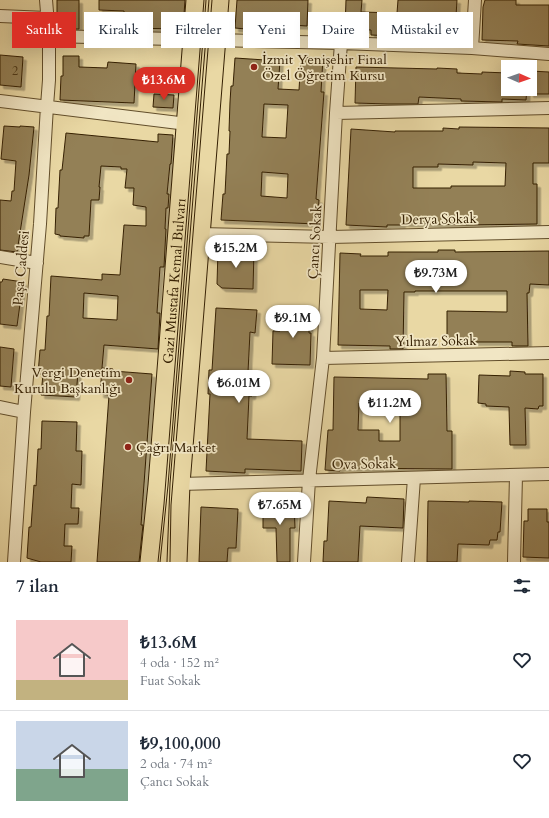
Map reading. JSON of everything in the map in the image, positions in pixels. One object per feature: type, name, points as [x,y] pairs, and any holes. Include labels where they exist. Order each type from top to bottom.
[{"type":"main road","name":"Gazi Mustafa Kemal Bulvarı","points":[[195,12],[196,0]]},
{"type":"main road","name":"Gazi Mustafa Kemal Bulvarı","points":[[218,12],[219,0]]},
{"type":"main road","name":"Gazi Mustafa Kemal Bulvarı","points":[[150,562],[158,485],[193,48]]},
{"type":"main road","name":"Gazi Mustafa Kemal Bulvarı","points":[[177,562],[180,484],[214,48]]},
{"type":"street","name":"Paşa Caddesi","points":[[46,0],[47,12]]},
{"type":"street","points":[[473,32],[475,0]]},
{"type":"street","points":[[0,16],[12,17]]},
{"type":"street","points":[[76,37],[161,38]]},
{"type":"street","points":[[235,40],[308,41]]},
{"type":"street","name":"Paşa Caddesi","points":[[14,562],[24,412],[37,262],[49,80],[49,48]]},
{"type":"street","name":"Çancı Sokak","points":[[304,562],[310,480],[323,358],[336,113],[341,48]]},
{"type":"street","points":[[472,48],[549,54]]},
{"type":"street","points":[[0,101],[187,124]]},
{"type":"street","points":[[336,113],[549,108]]},
{"type":"street","name":"Derya Sokak","points":[[200,234],[330,237],[549,232]]},
{"type":"street","points":[[0,257],[37,262]]},
{"type":"street","name":"Yılmaz Sokak","points":[[323,358],[549,353]]},
{"type":"street","points":[[0,407],[24,412]]},
{"type":"street","name":"Ova Sokak","points":[[180,484],[549,474]]},
{"type":"street","points":[[514,562],[516,475]]},
{"type":"street","points":[[408,562],[414,478]]},
{"type":"building","points":[[57,0],[79,0],[79,29],[76,29],[76,12],[57,12]]},
{"type":"building","points":[[99,0],[185,0],[184,12],[161,12],[161,29],[153,28],[153,12],[99,10]]},
{"type":"building","points":[[237,0],[308,0],[307,26],[300,26],[300,12],[243,12],[243,29],[235,28]]},
{"type":"building","points":[[346,0],[362,0],[361,12],[346,12]]},
{"type":"building","points":[[398,0],[457,0],[456,12],[397,12]]},
{"type":"building","points":[[485,0],[516,0],[516,5],[549,5],[549,46],[517,44],[518,41],[482,40],[483,7]]},
{"type":"building","points":[[369,12],[377,12],[377,35],[371,35],[371,30],[369,30]]},
{"type":"building","points":[[0,55],[23,57],[21,87],[0,85]]},
{"type":"building","points":[[63,56],[79,56],[79,67],[107,68],[108,62],[136,64],[134,103],[60,100],[61,76],[63,76]]},
{"type":"building","points":[[301,57],[323,58],[321,92],[324,92],[316,199],[319,200],[317,224],[221,220],[223,194],[225,194],[227,154],[229,154],[231,86],[233,86],[235,58],[280,61],[278,89],[299,90]],"holes":[[[264,104],[288,105],[286,138],[262,137]],[[262,172],[288,174],[287,198],[261,196]]]},
{"type":"building","points":[[356,67],[437,68],[457,69],[457,73],[501,73],[501,96],[526,96],[526,100],[502,99],[502,102],[461,101],[461,99],[419,97],[418,104],[355,103]]},
{"type":"building","points":[[537,71],[549,72],[549,94],[537,94]]},
{"type":"building","points":[[154,94],[174,95],[173,108],[153,107]]},
{"type":"building","points":[[4,126],[34,127],[29,175],[17,252],[0,250],[0,200],[11,201],[12,191],[14,191],[16,161],[1,159]]},
{"type":"building","points":[[459,127],[549,128],[549,163],[533,163],[533,184],[537,184],[537,224],[467,225],[402,223],[402,225],[387,225],[387,227],[346,225],[351,129],[395,132],[443,131],[443,128],[459,129]],"holes":[[[473,162],[506,163],[505,186],[413,188],[413,167],[438,167],[438,164],[473,165]]]},
{"type":"building","points":[[66,133],[158,142],[158,134],[173,135],[167,194],[169,194],[168,208],[166,208],[164,267],[160,267],[157,313],[160,313],[158,349],[104,345],[101,374],[78,372],[76,397],[41,395],[43,374],[38,374],[40,350],[45,350],[47,316],[49,316],[51,276],[102,280],[102,274],[120,275],[124,225],[146,226],[146,207],[133,205],[134,188],[125,188],[127,169],[121,169],[121,167],[101,166],[99,200],[91,200],[89,236],[84,236],[84,238],[60,236],[55,234],[60,170],[62,170]],"holes":[[[84,293],[118,296],[117,320],[83,318]]]},
{"type":"building","points":[[218,250],[254,251],[253,289],[222,288],[217,284]]},
{"type":"building","points":[[438,250],[455,250],[455,252],[549,251],[549,285],[530,284],[529,293],[527,293],[528,346],[512,346],[512,342],[447,342],[447,311],[507,312],[507,291],[404,292],[403,349],[390,349],[390,346],[338,345],[340,253],[361,254],[360,256],[388,256],[388,252],[438,252]],"holes":[[[360,290],[388,290],[387,310],[360,309]]]},
{"type":"building","points":[[3,279],[23,282],[17,326],[0,324],[0,282],[2,282]]},
{"type":"building","points":[[216,308],[257,310],[255,333],[250,332],[248,372],[254,373],[252,396],[249,396],[247,439],[302,441],[301,471],[245,469],[245,473],[206,471],[210,394],[208,394],[209,370],[212,370]]},
{"type":"building","points":[[281,309],[310,310],[310,365],[272,364],[273,331],[280,331]]},
{"type":"building","points":[[0,347],[14,349],[11,387],[0,386]]},
{"type":"building","points":[[102,368],[113,369],[113,371],[152,374],[141,525],[143,525],[139,562],[97,562],[109,395],[100,394]]},
{"type":"building","points":[[510,371],[525,372],[525,374],[543,374],[543,406],[539,406],[538,409],[525,408],[526,445],[510,445],[509,407],[486,406],[486,404],[478,403],[479,375],[510,376]]},
{"type":"building","points":[[428,374],[446,374],[447,431],[452,431],[452,469],[340,468],[340,471],[325,470],[328,430],[333,430],[334,377],[428,379]],"holes":[[[396,400],[396,413],[400,413],[400,441],[379,441],[379,430],[358,430],[359,403]]]},
{"type":"building","points":[[42,421],[77,422],[76,451],[82,451],[81,485],[72,484],[71,508],[79,508],[78,524],[65,524],[64,546],[72,546],[71,562],[41,562],[27,558],[34,485],[36,486],[38,449],[41,449]]},
{"type":"building","points":[[367,497],[404,499],[403,528],[360,526],[358,562],[323,562],[324,541],[327,541],[329,501],[366,503]]},
{"type":"building","points":[[428,501],[502,502],[500,532],[498,532],[497,540],[490,540],[489,545],[458,544],[457,562],[427,562]]},
{"type":"building","points":[[263,502],[294,502],[295,528],[290,528],[290,562],[277,562],[276,528],[263,528]]},
{"type":"building","points":[[201,507],[238,509],[236,548],[228,548],[227,562],[199,562]]},
{"type":"building","points":[[528,509],[547,509],[547,522],[549,522],[549,558],[523,557],[524,521],[528,521]]},
{"type":"tram line","points":[[158,562],[164,504],[204,0]]},
{"type":"tram line","points":[[170,562],[171,505],[212,0]]},
{"type":"place","name":"İzmit Yenişehir Final Özel Öğretim Kursu","points":[[254,67]]},
{"type":"place","name":"Vergi Denetim Kurulu Başkanlığı","points":[[129,380]]},
{"type":"place","name":"Çağrı Market","points":[[128,447]]}]
